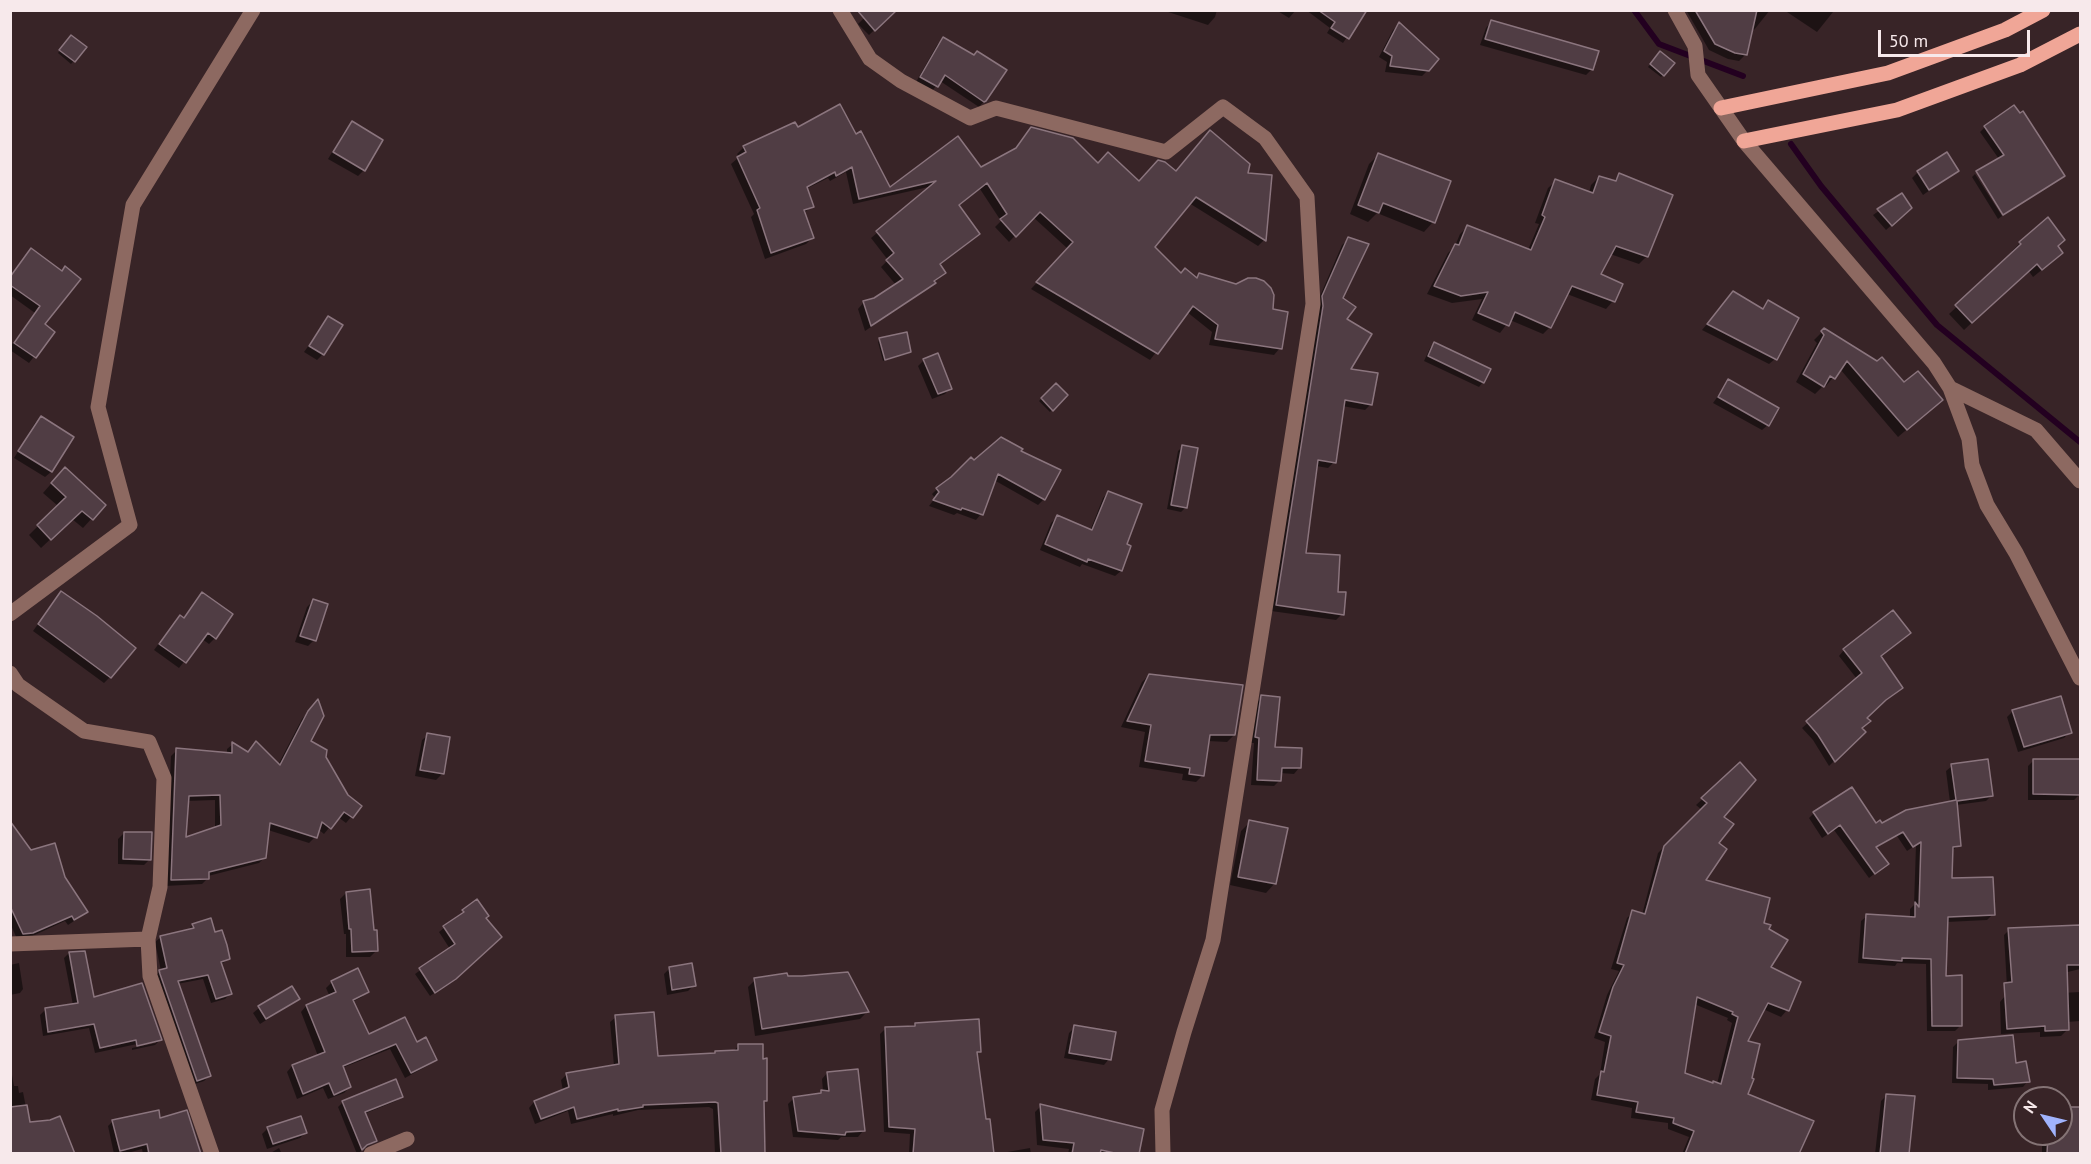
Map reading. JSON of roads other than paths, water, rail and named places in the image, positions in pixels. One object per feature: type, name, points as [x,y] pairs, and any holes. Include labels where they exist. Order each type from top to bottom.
[{"type":"main road","points":[[1721,108],[1888,74],[2005,30],[2043,10]]},
{"type":"main road","points":[[1744,141],[1897,110],[2020,64],[2080,34]]},
{"type":"street","points":[[10,614],[130,525],[98,407],[134,205],[253,10]]},
{"type":"street","points":[[840,10],[870,59],[901,81],[970,118],[996,108],[1166,152],[1223,107],[1265,138],[1307,197],[1313,304],[1213,940],[1162,1110],[1163,1154]]},
{"type":"street","points":[[1675,10],[1695,46],[1698,75],[1744,141],[1934,363],[1950,388],[1969,439],[1972,465],[1987,505],[2016,553],[2080,678]]},
{"type":"street","points":[[1950,388],[2036,430],[2080,481]]},
{"type":"street","points":[[10,673],[18,685],[84,731],[149,742],[164,778],[160,886],[148,939],[150,976],[212,1154]]},
{"type":"street","points":[[10,944],[148,939]]},
{"type":"street","points":[[370,1154],[407,1139]]},
{"type":"waterway","points":[[1634,10],[1659,44],[1743,76]]},
{"type":"waterway","points":[[1791,144],[1821,186],[1937,325],[2080,442]]}]
